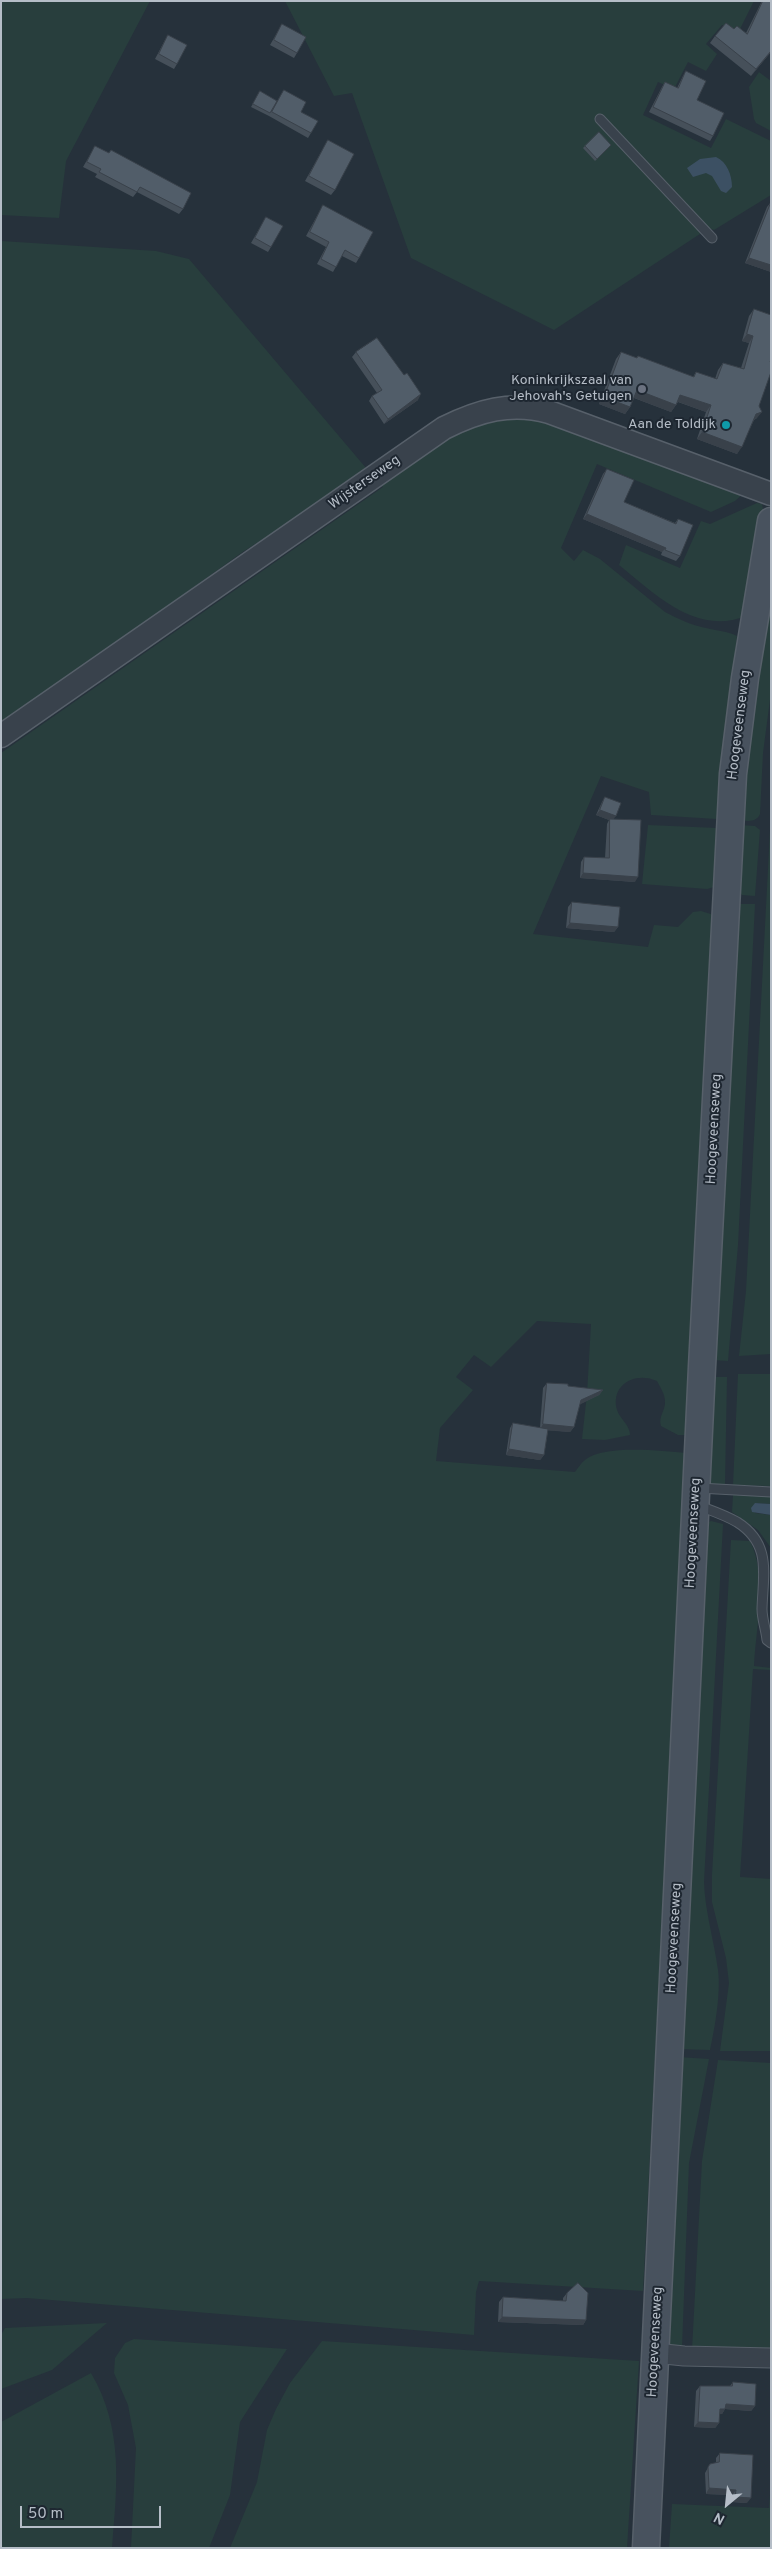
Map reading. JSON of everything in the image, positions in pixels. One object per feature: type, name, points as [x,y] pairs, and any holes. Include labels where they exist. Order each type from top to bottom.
[{"type":"main road","name":"Hoogeveenseweg","points":[[646,2548],[696,1496],[733,774],[744,678],[771,522]]},
{"type":"street","name":"Wijsterseweg","points":[[1,736],[444,428],[486,410],[520,406],[549,412],[771,494]]},
{"type":"street","name":"Hoogeveenseweg","points":[[655,2353],[684,2356],[771,2358]]},
{"type":"lane","points":[[600,119],[712,238]]},
{"type":"lane","points":[[696,1496],[771,1492]]},
{"type":"lane","points":[[696,1496],[751,1532],[759,1543],[764,1558],[766,1575],[762,1610],[767,1640],[771,1643]]},
{"type":"green space","points":[[1,1],[150,1],[66,161],[59,218],[1,215]]},
{"type":"green space","points":[[285,1],[754,1],[739,31],[722,25],[706,44],[717,54],[706,71],[688,62],[674,89],[658,82],[643,115],[711,148],[726,119],[771,141],[771,195],[714,230],[709,228],[554,330],[411,258],[352,93],[334,96]]},
{"type":"green space","points":[[759,72],[771,81],[771,131],[756,123],[754,119],[749,87]]},
{"type":"green space","points":[[1,241],[156,251],[189,259],[366,468],[310,510],[244,551],[1,726]]},
{"type":"green space","points":[[534,416],[744,493],[735,501],[711,512],[597,464],[561,548],[574,561],[583,550],[600,559],[665,612],[685,622],[737,636],[729,713],[724,815],[717,819],[651,815],[649,792],[601,776],[533,934],[648,947],[654,925],[678,927],[693,912],[701,911],[717,916],[687,1435],[678,1435],[661,1426],[660,1419],[665,1404],[663,1393],[657,1381],[641,1378],[626,1382],[617,1393],[617,1410],[630,1431],[630,1435],[605,1440],[582,1439],[591,1324],[537,1321],[491,1367],[474,1355],[456,1377],[473,1390],[440,1428],[436,1461],[575,1472],[585,1460],[605,1452],[634,1450],[686,1453],[643,2291],[479,2281],[476,2292],[474,2335],[27,2298],[1,2299],[1,753],[383,487],[378,483],[449,434],[491,418]]},
{"type":"green space","points":[[757,503],[762,504],[764,514],[746,616],[728,621],[710,621],[693,616],[677,609],[662,599],[619,565],[626,545],[680,568],[701,521],[710,524]]},
{"type":"green space","points":[[771,566],[771,692],[763,753],[760,814],[754,820],[745,821],[739,820]]},
{"type":"green space","points":[[771,811],[771,1354],[739,1356],[746,1291]]},
{"type":"green space","points":[[648,825],[717,828],[723,834],[714,887],[707,889],[642,884]]},
{"type":"green space","points":[[739,825],[755,826],[760,830],[755,896],[742,895],[735,888]]},
{"type":"green space","points":[[740,904],[755,904],[738,1245],[728,1361],[713,1360],[734,910]]},
{"type":"green space","points":[[738,1374],[771,1374],[771,1486],[733,1485]]},
{"type":"green space","points":[[713,1377],[727,1377],[725,1484],[707,1484]]},
{"type":"green space","points":[[733,1495],[771,1497],[771,1504],[755,1503],[755,1513],[771,1515],[771,1548],[758,1530],[732,1512]]},
{"type":"green space","points":[[711,1521],[723,1524],[704,1882],[718,1970],[718,1999],[710,2050],[678,2049],[707,1523]]},
{"type":"green space","points":[[731,1540],[750,1541],[755,1555],[760,1586],[754,1666],[771,1668],[771,1670],[753,1669],[740,1877],[771,1879],[771,2051],[720,2051],[729,1983],[726,1958],[712,1902],[712,1875]]},
{"type":"green space","points":[[678,2057],[709,2059],[689,2163],[682,2348],[671,2347],[668,2343]]},
{"type":"green space","points":[[718,2060],[771,2063],[771,2350],[692,2350],[702,2161]]},
{"type":"green space","points":[[107,2323],[52,2370],[1,2389],[1,2335],[5,2328]]},
{"type":"green space","points":[[134,2339],[287,2349],[240,2422],[230,2495],[209,2548],[131,2548],[136,2448],[128,2405],[114,2373],[115,2358],[125,2343]]},
{"type":"green space","points":[[322,2341],[639,2361],[627,2548],[230,2548],[257,2482],[267,2430],[276,2409],[290,2383]]},
{"type":"green space","points":[[91,2373],[102,2394],[109,2415],[116,2458],[112,2548],[1,2548],[1,2422]]},
{"type":"green space","points":[[771,2482],[771,2548],[669,2548],[672,2504],[769,2508]]},
{"type":"water","points":[[716,157],[723,162],[730,174],[732,187],[726,193],[721,191],[712,176],[706,173],[693,177],[687,168],[700,159]]},
{"type":"water","points":[[755,1503],[771,1504],[771,1515],[752,1512],[751,1508]]},
{"type":"building","points":[[763,1],[771,1],[771,51],[756,69],[715,36],[726,23],[734,29],[737,26],[747,34]]},
{"type":"building","points":[[282,24],[306,37],[297,53],[274,40]]},
{"type":"building","points":[[168,35],[187,45],[177,64],[159,54]]},
{"type":"building","points":[[686,71],[706,81],[697,100],[724,113],[713,136],[653,107],[665,82],[678,88]]},
{"type":"building","points":[[284,90],[306,102],[301,112],[318,121],[311,133],[272,112]]},
{"type":"building","points":[[260,91],[277,101],[270,113],[253,104]]},
{"type":"building","points":[[599,132],[611,145],[597,159],[585,146]]},
{"type":"building","points":[[328,140],[354,154],[335,190],[309,176]]},
{"type":"building","points":[[95,146],[109,153],[111,150],[191,193],[183,209],[140,187],[137,192],[99,172],[101,169],[87,162]]},
{"type":"building","points":[[771,202],[771,265],[749,258]]},
{"type":"building","points":[[323,205],[373,232],[359,258],[345,250],[336,267],[321,259],[329,242],[310,232]]},
{"type":"building","points":[[266,217],[283,226],[271,247],[255,238]]},
{"type":"building","points":[[754,309],[771,315],[771,372],[759,406],[762,412],[756,414],[742,447],[702,432],[711,405],[680,395],[676,405],[637,390],[630,407],[604,397],[621,352],[637,358],[638,356],[694,377],[696,372],[717,379],[723,363],[744,369],[753,336],[747,334]]},
{"type":"building","points":[[377,338],[404,375],[407,373],[421,394],[388,419],[372,396],[382,390],[356,352]]},
{"type":"building","points":[[607,469],[634,480],[624,502],[676,524],[678,519],[693,525],[680,556],[665,550],[666,548],[587,514]]},
{"type":"building","points":[[605,797],[621,803],[616,816],[600,810]]},
{"type":"building","points":[[610,819],[641,820],[638,877],[583,873],[584,857],[609,858]]},
{"type":"building","points":[[572,902],[620,907],[618,927],[570,923]]},
{"type":"building","points":[[547,1383],[568,1384],[568,1386],[603,1390],[581,1400],[574,1427],[543,1424]]},
{"type":"building","points":[[513,1423],[548,1429],[544,1455],[509,1449]]},
{"type":"building","points":[[578,2283],[588,2293],[586,2320],[502,2317],[503,2297],[566,2301],[567,2293]]},
{"type":"building","points":[[733,2382],[756,2384],[755,2406],[726,2404],[725,2409],[720,2409],[719,2423],[698,2422],[700,2386],[732,2386]]},
{"type":"building","points":[[720,2453],[753,2455],[751,2498],[735,2497],[736,2490],[709,2488],[708,2467],[710,2464],[719,2462]]},
{"type":"place","name":"Koninkrijkszaal van Jehovah's Getuigen","points":[[642,389]]},
{"type":"place","name":"Aan de Toldijk","points":[[726,425]]}]
